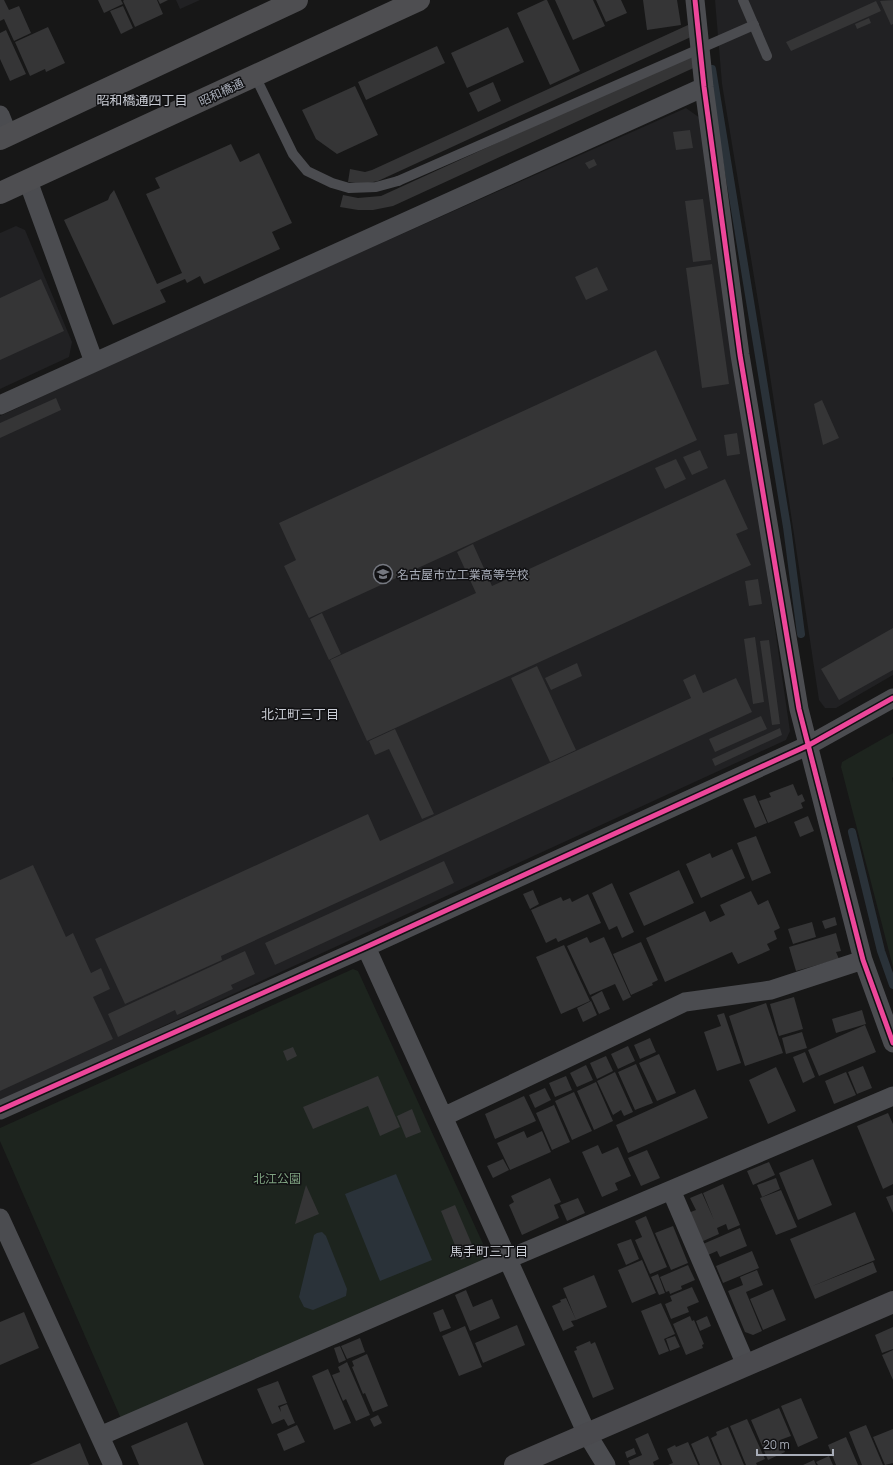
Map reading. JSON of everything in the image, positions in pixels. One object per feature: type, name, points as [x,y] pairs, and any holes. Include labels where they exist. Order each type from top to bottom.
[{"type":"highway","points":[[4,137],[297,0]]},
{"type":"highway","name":"昭和橋通","points":[[0,193],[420,0]]},
{"type":"street","points":[[695,0],[704,87],[740,355],[799,709],[863,960],[893,1043]]},
{"type":"street","points":[[0,405],[704,87]]},
{"type":"street","points":[[0,115],[4,137]]},
{"type":"street","points":[[28,181],[94,362]]},
{"type":"street","points":[[0,1110],[366,947],[809,745],[893,698]]},
{"type":"street","points":[[366,947],[587,1434],[606,1465]]},
{"type":"street","points":[[443,1117],[685,1002],[771,990],[863,960]]},
{"type":"street","points":[[100,1436],[508,1259],[893,1096]]},
{"type":"street","points":[[670,1190],[746,1365]]},
{"type":"street","points":[[0,1218],[113,1465]]},
{"type":"street","points":[[515,1465],[893,1302]]},
{"type":"lane","points":[[742,0],[768,56]]},
{"type":"lane","points":[[255,76],[293,154],[307,171],[332,183],[349,188],[376,188],[398,181],[754,25]]},
{"type":"shaded area","points":[[176,0],[200,0],[180,9]]},
{"type":"shaded area","points":[[715,0],[893,0],[893,675],[836,708],[825,708],[819,700],[766,349],[722,84]]},
{"type":"shaded area","name":"名古屋市立工業高等学校","points":[[686,108],[700,118],[790,731],[786,740],[0,1101],[0,416],[190,328]]},
{"type":"shaded area","points":[[16,226],[25,230],[72,342],[69,357],[0,389],[0,233]]},
{"type":"shaded area","points":[[396,1174],[432,1260],[380,1281],[345,1194]]},
{"type":"shaded area","points":[[322,1232],[326,1236],[347,1289],[346,1296],[313,1310],[304,1307],[299,1297],[314,1235]]},
{"type":"green space","points":[[893,733],[893,967],[841,767],[842,762]]},
{"type":"green space","name":"北江公園","points":[[353,969],[358,971],[490,1259],[122,1421],[0,1141],[0,1128]]},
{"type":"building","points":[[0,0],[4,0],[9,10],[19,6],[31,33],[14,41],[4,19],[0,21]]},
{"type":"building","points":[[98,0],[121,0],[123,4],[104,13]]},
{"type":"building","points":[[157,0],[163,14],[135,27],[123,1]]},
{"type":"building","points":[[158,0],[168,0],[160,4]]},
{"type":"building","points":[[547,0],[580,71],[550,85],[517,13]]},
{"type":"building","points":[[555,0],[593,0],[605,26],[573,40]]},
{"type":"building","points":[[596,0],[621,0],[627,13],[606,22]]},
{"type":"building","points":[[643,0],[677,0],[681,25],[647,30]]},
{"type":"building","points":[[893,0],[893,24],[891,25],[880,1]]},
{"type":"building","points":[[876,1],[881,11],[791,51],[786,42]]},
{"type":"building","points":[[123,6],[133,28],[121,34],[110,11]]},
{"type":"building","points":[[869,18],[871,23],[857,29],[855,24]]},
{"type":"building","points":[[688,25],[693,36],[378,181],[363,184],[348,182],[350,169],[365,172],[372,170]]},
{"type":"building","points":[[48,27],[65,63],[46,72],[45,69],[30,76],[15,42]]},
{"type":"building","points":[[508,27],[524,62],[467,88],[451,53]]},
{"type":"building","points":[[6,30],[26,74],[10,81],[0,59],[0,33]]},
{"type":"building","points":[[437,46],[445,63],[366,100],[358,82]]},
{"type":"building","points":[[694,53],[700,65],[393,206],[373,210],[358,210],[340,207],[343,195],[358,198],[381,196]]},
{"type":"building","points":[[493,82],[501,101],[478,112],[469,93]]},
{"type":"building","points":[[355,86],[378,135],[337,154],[316,139],[302,110]]},
{"type":"building","points":[[690,130],[693,148],[676,150],[673,132]]},
{"type":"building","points":[[231,144],[240,162],[259,153],[292,223],[272,232],[280,249],[204,284],[200,276],[187,283],[185,279],[160,290],[166,302],[113,325],[64,220],[108,200],[114,190],[157,284],[182,273],[146,194],[160,188],[155,178]]},
{"type":"building","points":[[594,159],[597,165],[589,169],[585,163]]},
{"type":"building","points":[[703,199],[711,260],[693,262],[685,201]]},
{"type":"building","points":[[712,264],[729,384],[702,388],[686,268]]},
{"type":"building","points":[[597,267],[608,290],[586,300],[575,277]]},
{"type":"building","points":[[41,279],[64,331],[0,360],[0,298]]},
{"type":"building","points":[[656,350],[697,440],[309,618],[284,566],[296,560],[279,523]]},
{"type":"building","points":[[56,398],[61,410],[0,438],[0,423]]},
{"type":"building","points":[[822,400],[839,438],[823,445],[814,404]]},
{"type":"building","points":[[737,433],[740,454],[727,456],[724,435]]},
{"type":"building","points":[[700,450],[708,468],[692,475],[683,457]]},
{"type":"building","points":[[676,459],[686,479],[665,489],[655,468]]},
{"type":"building","points":[[725,479],[748,529],[736,534],[751,565],[367,741],[330,660],[476,593],[457,552],[473,544],[492,586]]},
{"type":"building","points":[[758,579],[762,604],[749,606],[745,581]]},
{"type":"building","points":[[322,613],[341,654],[329,660],[310,619]]},
{"type":"building","points":[[893,628],[893,670],[839,700],[821,669]]},
{"type":"building","points":[[755,637],[764,702],[753,704],[744,639]]},
{"type":"building","points":[[769,640],[780,724],[772,725],[760,641]]},
{"type":"building","points":[[577,663],[582,676],[551,690],[545,678]]},
{"type":"building","points":[[537,666],[576,750],[550,762],[511,678]]},
{"type":"building","points":[[695,674],[703,693],[736,678],[752,712],[221,956],[222,960],[125,1004],[95,939],[368,814],[380,841],[691,698],[683,680]]},
{"type":"building","points":[[761,716],[767,729],[715,752],[709,739]]},
{"type":"building","points":[[780,728],[782,735],[715,766],[712,759]]},
{"type":"building","points":[[395,729],[434,814],[422,819],[389,749],[375,755],[369,741]]},
{"type":"building","points":[[793,784],[798,796],[802,794],[805,801],[801,803],[803,808],[768,823],[759,801],[771,797],[769,793]]},
{"type":"building","points":[[755,795],[767,823],[755,828],[743,799]]},
{"type":"building","points":[[808,816],[814,831],[800,837],[794,822]]},
{"type":"building","points":[[756,836],[771,873],[752,881],[737,843]]},
{"type":"building","points":[[732,849],[745,878],[701,898],[686,864],[710,853],[712,858]]},
{"type":"building","points":[[444,861],[454,883],[275,965],[265,943]]},
{"type":"building","points":[[33,865],[66,937],[73,933],[91,973],[101,968],[110,989],[93,997],[113,1039],[0,1091],[0,880]]},
{"type":"building","points":[[679,870],[694,903],[644,926],[629,893]]},
{"type":"building","points":[[612,883],[634,932],[622,938],[617,926],[609,930],[592,893]]},
{"type":"building","points":[[533,890],[539,904],[530,909],[523,894]]},
{"type":"building","points":[[751,891],[758,905],[768,900],[780,928],[774,931],[777,939],[767,944],[770,950],[738,964],[732,952],[665,982],[646,938],[705,911],[710,922],[725,915],[720,905]]},
{"type":"building","points":[[588,894],[601,923],[558,942],[556,938],[546,943],[531,910],[561,897],[563,901],[570,898],[572,902]]},
{"type":"building","points":[[835,917],[837,925],[825,929],[822,921]]},
{"type":"building","points":[[812,922],[816,937],[793,944],[788,929]]},
{"type":"building","points":[[836,933],[841,951],[836,952],[839,959],[796,971],[789,947]]},
{"type":"building","points":[[587,937],[590,943],[604,937],[631,997],[623,1001],[615,984],[590,995],[567,946]]},
{"type":"building","points":[[641,942],[658,980],[652,983],[653,985],[631,995],[613,954]]},
{"type":"building","points":[[564,945],[590,1001],[561,1014],[536,957]]},
{"type":"building","points":[[245,951],[255,974],[231,985],[233,989],[177,1015],[175,1010],[118,1037],[108,1014]]},
{"type":"building","points":[[602,991],[610,1009],[599,1014],[591,997]]},
{"type":"building","points":[[794,997],[803,1029],[779,1036],[770,1004]]},
{"type":"building","points":[[591,1001],[597,1015],[583,1022],[577,1008]]},
{"type":"building","points":[[766,1003],[783,1053],[745,1066],[729,1016]]},
{"type":"building","points":[[862,1010],[866,1024],[836,1033],[832,1019]]},
{"type":"building","points":[[724,1013],[741,1063],[717,1071],[704,1032],[721,1026],[717,1015]]},
{"type":"building","points":[[865,1025],[876,1052],[819,1076],[808,1050]]},
{"type":"building","points":[[802,1032],[807,1048],[786,1054],[782,1038]]},
{"type":"building","points":[[650,1038],[656,1052],[640,1059],[634,1045]]},
{"type":"building","points":[[628,1046],[635,1061],[618,1069],[611,1054]]},
{"type":"building","points":[[293,1047],[297,1056],[287,1061],[283,1051]]},
{"type":"building","points":[[805,1052],[815,1077],[803,1083],[793,1057]]},
{"type":"building","points":[[659,1054],[676,1093],[657,1101],[639,1063]]},
{"type":"building","points":[[606,1056],[613,1071],[597,1079],[590,1063]]},
{"type":"building","points":[[636,1064],[653,1103],[635,1110],[618,1072]]},
{"type":"building","points":[[586,1065],[593,1080],[577,1087],[570,1073]]},
{"type":"building","points":[[863,1066],[872,1088],[857,1094],[848,1072]]},
{"type":"building","points":[[776,1067],[796,1111],[768,1124],[749,1080]]},
{"type":"building","points":[[615,1072],[633,1112],[624,1116],[621,1110],[613,1115],[597,1081]]},
{"type":"building","points":[[846,1072],[856,1095],[834,1104],[825,1081]]},
{"type":"building","points":[[378,1076],[400,1127],[380,1136],[368,1106],[313,1129],[303,1107]]},
{"type":"building","points":[[566,1076],[572,1090],[555,1097],[549,1083]]},
{"type":"building","points":[[596,1082],[613,1121],[594,1130],[577,1091]]},
{"type":"building","points":[[545,1088],[551,1100],[535,1108],[529,1095]]},
{"type":"building","points":[[695,1089],[708,1118],[628,1153],[616,1125]]},
{"type":"building","points":[[574,1092],[592,1131],[572,1140],[555,1101]]},
{"type":"building","points":[[524,1096],[536,1121],[495,1139],[485,1114]]},
{"type":"building","points":[[554,1105],[570,1142],[552,1150],[536,1113]]},
{"type":"building","points":[[412,1109],[421,1132],[406,1138],[397,1116]]},
{"type":"building","points":[[888,1113],[893,1124],[893,1184],[883,1189],[857,1126]]},
{"type":"building","points":[[524,1131],[527,1138],[542,1131],[551,1152],[510,1170],[497,1143]]},
{"type":"building","points":[[598,1145],[602,1154],[618,1147],[631,1176],[615,1183],[618,1190],[602,1197],[582,1152]]},
{"type":"building","points":[[647,1150],[660,1178],[641,1186],[628,1158]]},
{"type":"building","points":[[503,1159],[509,1170],[493,1178],[487,1166]]},
{"type":"building","points":[[813,1159],[832,1205],[798,1220],[779,1173]]},
{"type":"building","points":[[769,1162],[775,1175],[753,1185],[747,1171]]},
{"type":"building","points":[[550,1178],[561,1202],[554,1205],[559,1218],[522,1235],[509,1205],[514,1202],[511,1196]]},
{"type":"building","points":[[776,1178],[780,1189],[762,1197],[757,1185]]},
{"type":"building","points":[[723,1184],[740,1225],[728,1230],[726,1224],[717,1228],[719,1234],[701,1242],[688,1213],[696,1210],[690,1198],[702,1193],[714,1220],[703,1193]]},
{"type":"building","points":[[306,1185],[319,1214],[295,1224]]},
{"type":"building","points":[[781,1190],[797,1227],[776,1235],[760,1198]]},
{"type":"building","points":[[893,1195],[893,1213],[886,1197]]},
{"type":"building","points":[[578,1198],[585,1213],[567,1221],[560,1205]]},
{"type":"building","points":[[455,1205],[476,1254],[461,1260],[441,1211]]},
{"type":"building","points":[[855,1212],[875,1260],[810,1287],[790,1239]]},
{"type":"building","points":[[646,1216],[667,1267],[650,1274],[635,1240],[642,1237],[635,1221]]},
{"type":"building","points":[[673,1226],[688,1263],[671,1270],[655,1233]]},
{"type":"building","points":[[740,1228],[747,1246],[720,1257],[717,1251],[708,1255],[703,1244]]},
{"type":"building","points":[[631,1239],[639,1259],[626,1265],[617,1244]]},
{"type":"building","points":[[752,1251],[759,1268],[723,1283],[716,1266]]},
{"type":"building","points":[[642,1260],[656,1293],[632,1303],[618,1270]]},
{"type":"building","points":[[873,1262],[877,1272],[815,1299],[810,1287]]},
{"type":"building","points":[[688,1265],[695,1280],[681,1286],[682,1289],[670,1294],[669,1291],[666,1292],[660,1277]]},
{"type":"building","points":[[757,1270],[763,1285],[746,1292],[762,1331],[753,1335],[745,1332],[728,1291],[743,1285],[740,1277]]},
{"type":"building","points":[[658,1274],[665,1293],[659,1295],[651,1277]]},
{"type":"building","points":[[594,1275],[607,1307],[576,1320],[563,1288]]},
{"type":"building","points":[[692,1287],[699,1302],[687,1307],[689,1312],[671,1319],[665,1304],[672,1301],[670,1296]]},
{"type":"building","points":[[773,1289],[786,1320],[763,1330],[750,1299]]},
{"type":"building","points":[[466,1290],[473,1307],[492,1299],[500,1318],[470,1331],[455,1295]]},
{"type":"building","points":[[566,1298],[576,1320],[571,1321],[574,1326],[563,1331],[552,1306],[561,1302],[560,1300]]},
{"type":"building","points":[[661,1303],[675,1334],[664,1339],[669,1351],[659,1355],[641,1311]]},
{"type":"building","points":[[443,1309],[451,1328],[440,1332],[433,1313]]},
{"type":"building","points":[[24,1312],[39,1348],[0,1365],[0,1322]]},
{"type":"building","points":[[690,1316],[692,1321],[694,1320],[704,1344],[702,1345],[703,1348],[686,1355],[673,1324]]},
{"type":"building","points":[[707,1316],[711,1326],[700,1331],[696,1321]]},
{"type":"building","points":[[517,1325],[525,1345],[483,1363],[475,1343]]},
{"type":"building","points":[[465,1326],[482,1367],[459,1376],[442,1336]]},
{"type":"building","points":[[893,1327],[893,1349],[882,1353],[875,1335]]},
{"type":"building","points":[[675,1336],[680,1347],[670,1351],[666,1339]]},
{"type":"building","points":[[360,1338],[365,1352],[347,1359],[341,1346]]},
{"type":"building","points":[[590,1341],[591,1344],[595,1342],[614,1389],[593,1398],[574,1351],[577,1350],[576,1347]]},
{"type":"building","points":[[340,1346],[346,1360],[339,1363],[334,1348]]},
{"type":"building","points":[[893,1350],[893,1380],[882,1355]]},
{"type":"building","points":[[367,1354],[388,1406],[373,1412],[365,1393],[363,1394],[352,1367],[354,1366],[352,1361]]},
{"type":"building","points":[[347,1362],[370,1415],[356,1421],[346,1399],[343,1401],[332,1375],[340,1372],[338,1367]]},
{"type":"building","points":[[328,1369],[351,1423],[334,1430],[312,1376]]},
{"type":"building","points":[[278,1381],[287,1403],[278,1406],[281,1412],[280,1407],[287,1404],[295,1423],[288,1426],[284,1419],[272,1424],[257,1389]]},
{"type":"building","points":[[801,1398],[818,1438],[798,1447],[781,1406]]},
{"type":"building","points":[[779,1408],[791,1436],[780,1440],[785,1452],[768,1460],[751,1420]]},
{"type":"building","points":[[378,1415],[382,1423],[374,1427],[370,1419]]},
{"type":"building","points":[[747,1419],[765,1459],[756,1463],[757,1465],[746,1465],[730,1426]]},
{"type":"building","points":[[187,1422],[204,1465],[139,1465],[131,1446]]},
{"type":"building","points":[[297,1425],[305,1442],[284,1451],[277,1434]]},
{"type":"building","points":[[866,1425],[883,1465],[862,1465],[849,1432]]},
{"type":"building","points":[[728,1427],[744,1465],[722,1465],[711,1438],[717,1435],[716,1432]]},
{"type":"building","points":[[893,1429],[893,1463],[885,1465],[873,1437]]},
{"type":"building","points":[[648,1433],[659,1459],[653,1462],[654,1465],[630,1465],[628,1461],[642,1455],[635,1439]]},
{"type":"building","points":[[708,1436],[720,1465],[700,1465],[691,1444]]},
{"type":"building","points":[[846,1437],[858,1465],[836,1465],[828,1445]]},
{"type":"building","points":[[688,1442],[698,1465],[668,1465],[673,1463],[667,1449],[675,1445],[676,1447]]},
{"type":"building","points":[[80,1443],[89,1465],[29,1465]]},
{"type":"building","points":[[634,1448],[636,1454],[627,1458],[625,1452]]},
{"type":"building","points":[[829,1456],[833,1465],[818,1465],[816,1462]]},
{"type":"building","points":[[814,1460],[816,1465],[803,1465]]},
{"type":"waterway","points":[[712,69],[787,527],[801,634]]},
{"type":"waterway","points":[[852,832],[881,951],[893,985]]},
{"type":"cycle path","points":[[695,0],[704,87],[740,355],[799,709],[863,960],[893,1043]]},
{"type":"cycle path","points":[[0,1110],[366,947],[809,745],[893,698]]},
{"type":"place","name":"名古屋市立工業高等学校","points":[[383,574]]},
{"type":"district","name":"昭和橋通四丁目","points":[[142,100]]},
{"type":"district","name":"北江町三丁目","points":[[300,714]]},
{"type":"district","name":"馬手町三丁目","points":[[489,1251]]}]
